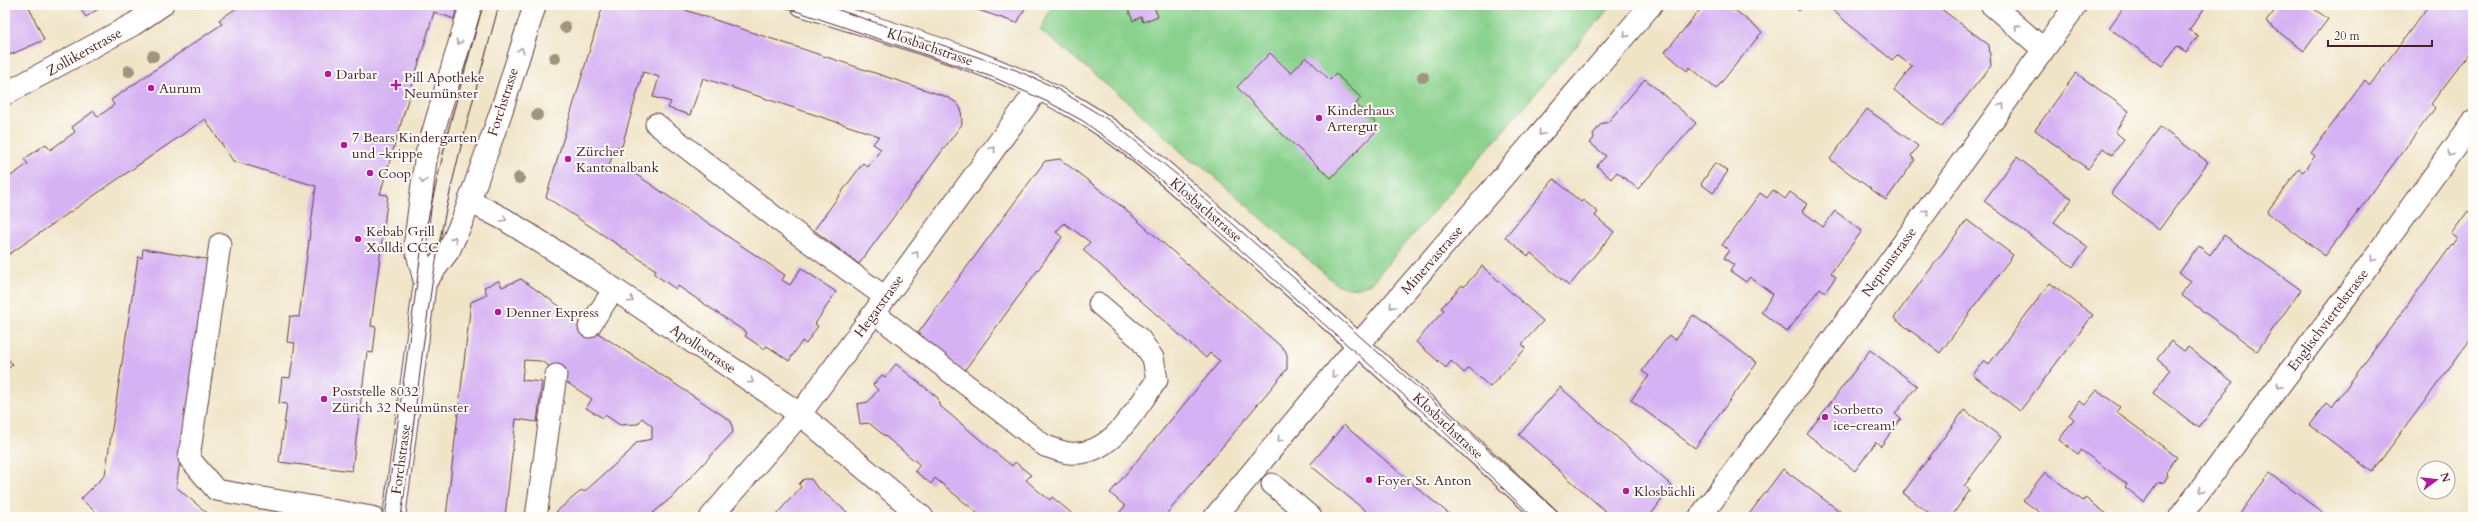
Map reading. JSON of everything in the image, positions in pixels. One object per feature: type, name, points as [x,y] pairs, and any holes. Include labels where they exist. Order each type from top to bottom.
[{"type":"street","name":"Zollikerstrasse","points":[[5,94],[134,24],[162,5]]},
{"type":"street","name":"Forchstrasse","points":[[394,517],[425,282],[415,244],[426,156],[470,5]]},
{"type":"street","name":"Forchstrasse","points":[[425,282],[449,250],[469,201],[501,112],[535,5]]},
{"type":"street","name":"Klosbachstrasse","points":[[802,5],[938,49],[1038,88],[1080,111],[1147,158],[1359,344],[1547,517]]},
{"type":"street","name":"Minervastrasse","points":[[1216,517],[1359,344],[1651,5]]},
{"type":"street","points":[[1992,5],[2043,49]]},
{"type":"street","name":"Neptunstrasse","points":[[1700,517],[1862,300],[2076,5]]},
{"type":"street","name":"Hegarstrasse","points":[[711,517],[800,414],[1038,88]]},
{"type":"street","name":"Englischviertelstrasse","points":[[2180,517],[2348,294],[2473,122]]},
{"type":"street","name":"Apollostrasse","points":[[469,201],[504,219],[614,289],[800,414],[922,517]]},
{"type":"lane","points":[[656,124],[781,222],[1045,446],[1070,453],[1094,450],[1113,437],[1157,380],[1153,358],[1140,339],[1099,304]]},
{"type":"lane","points":[[220,244],[189,458],[216,490],[372,517]]},
{"type":"lane","points":[[589,327],[614,289]]},
{"type":"lane","points":[[536,517],[556,375]]},
{"type":"lane","points":[[1272,484],[1311,517]]},
{"type":"green space","points":[[1053,5],[1612,5],[1374,280],[1365,286],[1350,288],[1340,286],[1335,283],[1201,165],[1190,160],[1126,100],[1040,30]]},
{"type":"building","points":[[5,5],[28,5],[44,40],[5,57]]},
{"type":"building","points":[[78,5],[104,5],[86,17]]},
{"type":"building","points":[[241,5],[244,9],[249,5],[458,5],[454,19],[434,12],[380,194],[388,195],[371,326],[376,327],[373,353],[367,352],[352,471],[279,462],[287,404],[279,403],[282,377],[290,378],[295,343],[287,342],[290,316],[299,317],[316,186],[233,161],[205,119],[5,257],[5,180],[28,164],[24,159],[46,144],[50,150],[75,132],[72,127],[94,111],[98,117],[114,105],[111,100],[222,24],[219,20]]},
{"type":"building","points":[[603,5],[670,5],[947,97],[957,103],[961,109],[962,124],[859,264],[814,230],[863,163],[868,167],[881,149],[873,144],[879,136],[703,78],[690,115],[668,108],[671,102],[653,97],[659,77],[643,72],[622,146],[615,147],[608,169],[617,173],[622,165],[785,275],[782,280],[790,285],[801,268],[836,292],[815,324],[818,326],[806,344],[802,341],[789,361],[767,346],[764,349],[745,336],[747,333],[678,286],[676,289],[654,274],[656,270],[546,197]]},
{"type":"building","points":[[963,5],[1027,5],[1017,23]]},
{"type":"building","points":[[1126,5],[1153,5],[1158,16],[1143,22],[1141,17],[1133,21]]},
{"type":"building","points":[[1704,5],[1726,5],[1733,11],[1735,10],[1762,32],[1716,89],[1690,67],[1687,71],[1665,52]]},
{"type":"building","points":[[1792,5],[1804,5],[1799,11]]},
{"type":"building","points":[[1936,5],[1989,45],[1991,66],[1942,127],[1894,90],[1912,66],[1897,55],[1892,60],[1860,34],[1828,6]]},
{"type":"building","points":[[2125,5],[2199,5],[2204,9],[2189,30],[2198,36],[2186,52],[2177,46],[2162,66],[2109,28]]},
{"type":"building","points":[[2279,5],[2309,5],[2328,19],[2304,51],[2266,22]]},
{"type":"building","points":[[2429,5],[2473,5],[2473,48],[2431,104],[2435,108],[2325,256],[2267,212],[2299,169],[2303,172],[2315,156],[2311,153],[2365,80],[2370,85]]},
{"type":"building","name":"Kinderhaus Artergut","points":[[1270,53],[1291,73],[1306,57],[1330,80],[1336,74],[1361,98],[1356,104],[1380,127],[1331,178],[1281,133],[1237,87]]},
{"type":"building","points":[[2076,73],[2129,111],[2115,132],[2124,139],[2112,155],[2103,148],[2088,169],[2035,130]]},
{"type":"building","points":[[1645,79],[1696,123],[1638,189],[1617,172],[1611,179],[1597,166],[1606,156],[1590,143],[1594,138],[1593,134],[1601,124],[1608,122]]},
{"type":"building","points":[[1867,109],[1918,146],[1911,156],[1915,160],[1886,200],[1830,159]]},
{"type":"building","points":[[2160,127],[2208,162],[2159,230],[2111,193]]},
{"type":"building","points":[[2017,157],[2072,199],[2054,222],[2088,247],[2073,267],[1984,201]]},
{"type":"building","points":[[1060,159],[1121,206],[1285,350],[1287,355],[1287,369],[1164,517],[1116,517],[1125,506],[1110,493],[1220,361],[1210,353],[1206,358],[1083,250],[1090,242],[1064,223],[1056,232],[1062,237],[964,371],[916,336],[1045,161]]},
{"type":"building","points":[[1715,163],[1728,171],[1713,193],[1701,184]]},
{"type":"building","points":[[1554,179],[1581,202],[1583,200],[1598,212],[1595,216],[1614,232],[1569,286],[1531,253],[1528,256],[1505,237]]},
{"type":"building","points":[[1773,190],[1785,199],[1790,192],[1807,204],[1802,211],[1823,227],[1835,211],[1862,231],[1831,273],[1836,277],[1825,292],[1820,288],[1787,332],[1761,312],[1773,294],[1750,277],[1746,282],[1730,271],[1734,265],[1724,258],[1729,250],[1722,245],[1760,193],[1767,198]]},
{"type":"building","points":[[2468,211],[2473,215],[2473,336],[2372,472],[2310,425],[2327,403],[2332,407],[2457,238],[2451,234]]},
{"type":"building","points":[[1967,220],[2013,255],[1940,353],[1894,318]]},
{"type":"building","points":[[2224,235],[2301,290],[2257,351],[2181,295],[2191,281],[2179,273],[2199,246],[2210,255]]},
{"type":"building","points":[[143,249],[212,260],[176,487],[212,517],[101,517],[81,499],[105,475],[138,257],[142,258]]},
{"type":"building","points":[[1482,266],[1543,321],[1522,344],[1526,348],[1490,387],[1469,368],[1464,373],[1451,361],[1446,368],[1416,342],[1444,310],[1441,308],[1462,285],[1464,287]]},
{"type":"building","points":[[521,279],[589,327],[731,421],[733,432],[671,498],[653,513],[655,517],[556,517],[557,511],[582,490],[584,492],[630,451],[637,442],[652,439],[652,426],[642,418],[638,424],[620,425],[605,415],[603,418],[586,408],[592,399],[549,371],[551,367],[541,361],[524,360],[522,380],[542,382],[537,422],[516,419],[505,517],[446,517],[471,302],[487,295],[484,287],[499,281],[502,287]]},
{"type":"building","points":[[2050,283],[2093,315],[2020,411],[1973,375],[1984,360],[1989,364]]},
{"type":"building","points":[[1693,315],[1757,363],[1695,448],[1631,400],[1649,376],[1642,371],[1669,335],[1675,340]]},
{"type":"building","points":[[2171,341],[2184,351],[2188,347],[2233,382],[2199,428],[2153,393],[2170,370],[2157,359]]},
{"type":"building","points":[[1870,350],[1917,386],[1895,414],[1901,419],[1881,446],[1876,442],[1855,471],[1807,434]]},
{"type":"building","points":[[5,357],[13,364],[5,372]]},
{"type":"building","points":[[896,364],[938,398],[939,405],[990,448],[1012,466],[1015,462],[1031,475],[1026,480],[1037,490],[1050,500],[1052,497],[1076,517],[982,517],[935,478],[931,484],[915,471],[920,465],[869,423],[860,424],[857,404],[868,402],[878,390],[873,385],[882,375],[885,377]]},
{"type":"building","points":[[1560,387],[1672,486],[1649,517],[1612,517],[1519,435]]},
{"type":"building","points":[[2097,390],[2120,407],[2116,412],[2177,457],[2166,472],[2167,477],[2164,482],[2158,483],[2144,502],[2125,487],[2127,484],[2081,450],[2078,454],[2059,440],[2074,419],[2069,415],[2079,401],[2085,405]]},
{"type":"building","points":[[1964,410],[2001,437],[1964,486],[1970,490],[1951,517],[1934,517],[1903,493]]},
{"type":"building","name":"Foyer St. Anton","points":[[1344,425],[1453,517],[1373,517],[1310,465]]},
{"type":"building","points":[[1783,469],[1841,512],[1837,517],[1747,517]]},
{"type":"building","points":[[2045,472],[2083,501],[2085,498],[2107,514],[2105,517],[2042,517],[2043,515],[2023,500]]},
{"type":"building","points":[[2270,473],[2328,517],[2237,517]]},
{"type":"building","points":[[804,479],[811,479],[816,486],[853,517],[774,517],[801,487],[799,484]]},
{"type":"building","points":[[5,508],[14,517],[5,517]]},
{"type":"tram line","points":[[385,517],[422,245],[450,124],[483,5]]},
{"type":"tram line","points":[[401,517],[438,249],[453,178],[499,5]]},
{"type":"tram line","points":[[778,5],[995,78],[1050,103],[1083,121],[1172,189],[1434,422],[1533,517]]},
{"type":"tram line","points":[[824,5],[1016,70],[1054,87],[1112,122],[1181,178],[1564,517]]},
{"type":"place","name":"Darbar","points":[[328,74]]},
{"type":"place","name":"Pill Apotheke Neumünster","points":[[396,85]]},
{"type":"place","name":"Aurum","points":[[151,88]]},
{"type":"place","name":"Kinderhaus Artergut","points":[[1319,118]]},
{"type":"place","name":"7 Bears Kindergarten und -krippe","points":[[344,145]]},
{"type":"place","name":"Zürcher Kantonalbank","points":[[568,159]]},
{"type":"place","name":"Coop","points":[[370,173]]},
{"type":"place","name":"Kebab Grill Xolldi CCC","points":[[358,239]]},
{"type":"place","name":"Denner Express","points":[[498,312]]},
{"type":"place","name":"Poststelle 8032 Zürich 32 Neumünster","points":[[324,399]]},
{"type":"place","name":"Sorbetto ice-cream!","points":[[1825,417]]},
{"type":"place","name":"Foyer St. Anton","points":[[1369,480]]},
{"type":"place","name":"Klosbächli","points":[[1626,491]]}]
